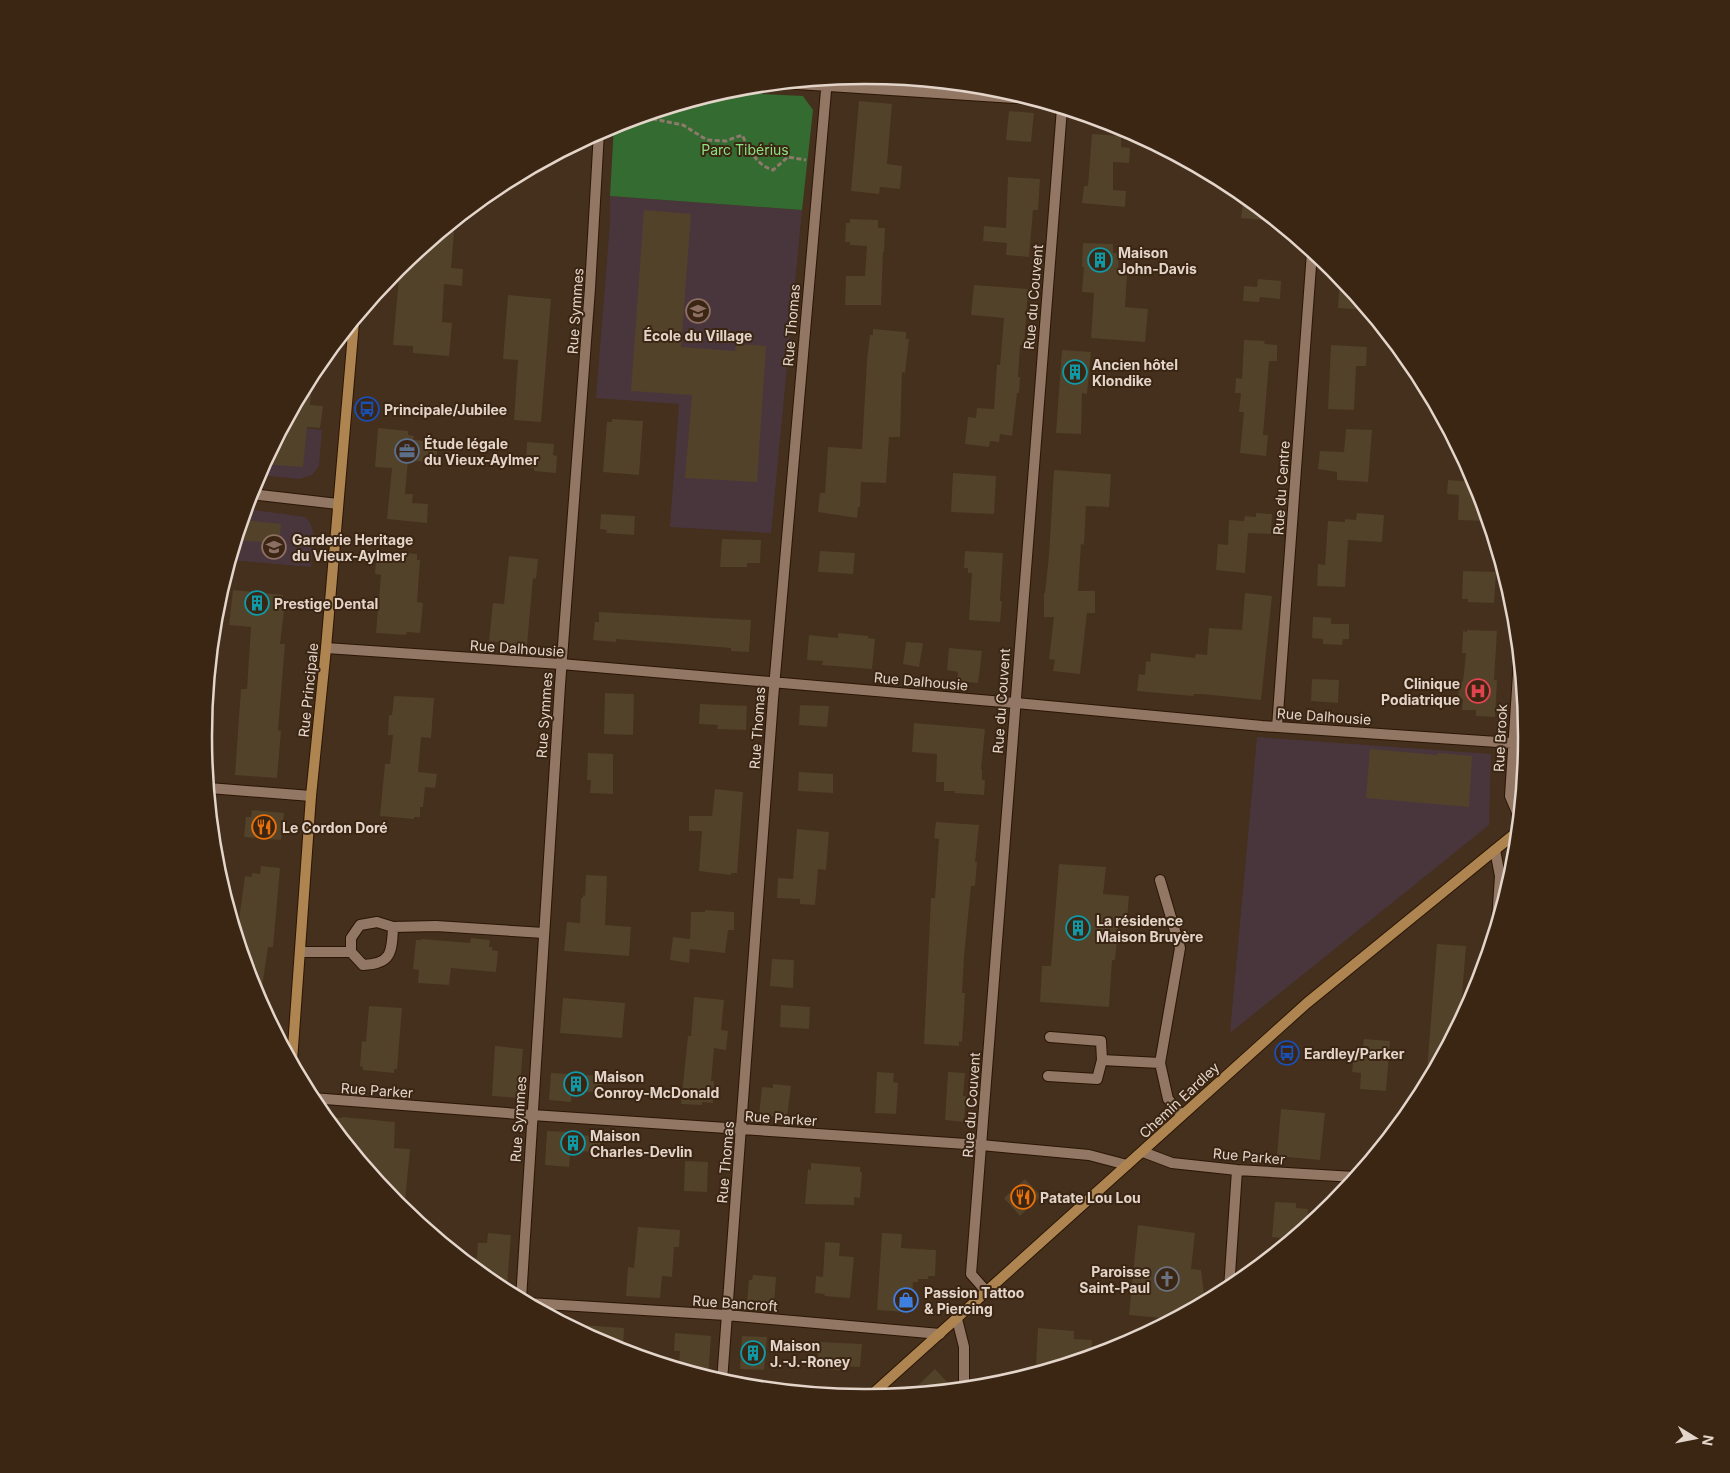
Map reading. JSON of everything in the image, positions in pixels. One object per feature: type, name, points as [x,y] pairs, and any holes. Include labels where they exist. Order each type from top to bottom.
[{"type":"main road","name":"Rue Principale","points":[[293,1049],[311,796],[326,648],[353,331]]},
{"type":"main road","name":"Chemin Eardley","points":[[878,1389],[1307,1004],[1509,838]]},
{"type":"street","points":[[846,84],[991,96]]},
{"type":"street","name":"Rue Thomas","points":[[722,1373],[774,682],[827,85]]},
{"type":"street","name":"Rue du Couvent","points":[[986,1291],[971,1274],[1062,114]]},
{"type":"street","name":"Rue Symmes","points":[[521,1291],[561,664],[590,288],[599,141]]},
{"type":"street","name":"Rue du Centre","points":[[1277,727],[1311,261]]},
{"type":"street","points":[[259,495],[338,504]]},
{"type":"street","name":"Rue Dalhousie","points":[[326,648],[561,664],[1277,727],[1512,743]]},
{"type":"street","name":"Rue Brook","points":[[1514,804],[1510,796],[1516,695]]},
{"type":"street","points":[[215,788],[311,796]]},
{"type":"street","points":[[1495,850],[1500,876],[1499,891]]},
{"type":"street","points":[[1160,880],[1180,948],[1160,1064],[1168,1099],[1182,1116]]},
{"type":"street","points":[[393,927],[392,943],[388,956],[378,964],[363,965],[351,952],[351,938],[360,925],[377,922],[393,927],[436,926],[544,933]]},
{"type":"street","points":[[300,952],[351,952]]},
{"type":"street","points":[[1048,1076],[1097,1079],[1102,1060],[1101,1041],[1050,1036]]},
{"type":"street","points":[[1102,1060],[1160,1064]]},
{"type":"street","name":"Rue Parker","points":[[322,1099],[532,1115],[982,1145],[1089,1155],[1127,1165]]},
{"type":"street","name":"Rue Parker","points":[[1143,1152],[1172,1163],[1237,1170],[1347,1177]]},
{"type":"street","points":[[1230,1278],[1237,1170]]},
{"type":"street","name":"Rue Bancroft","points":[[542,1304],[726,1315],[940,1334]]},
{"type":"street","points":[[957,1319],[964,1347],[964,1382]]},
{"type":"path","points":[[653,119],[683,124],[708,140],[726,141],[742,135],[753,155],[763,167],[773,170],[788,157],[820,162]]},
{"type":"shaded area","name":"École du Village","points":[[610,196],[802,210],[771,533],[670,527],[679,404],[596,398],[610,223]]},
{"type":"shaded area","points":[[291,427],[322,430],[319,466],[312,475],[299,479],[267,476]]},
{"type":"shaded area","name":"Garderie Heritage du Vieux-Aylmer","points":[[253,510],[305,517],[310,522],[314,535],[311,567],[236,560]]},
{"type":"shaded area","points":[[1257,737],[1491,754],[1489,825],[1230,1033]]},
{"type":"green space","name":"Parc Tibérius","points":[[753,94],[803,96],[813,110],[802,210],[610,196],[615,133],[655,118],[696,106]]},
{"type":"building","points":[[859,101],[892,104],[887,164],[902,166],[900,189],[880,187],[879,194],[851,191]]},
{"type":"building","points":[[1009,111],[1034,113],[1031,142],[1006,140]]},
{"type":"building","points":[[1092,134],[1121,136],[1121,147],[1130,148],[1129,163],[1113,162],[1113,190],[1126,191],[1125,207],[1082,203],[1084,186],[1088,186]]},
{"type":"building","points":[[1008,177],[1040,179],[1038,210],[1033,210],[1029,257],[1006,255],[1007,243],[983,241],[984,226],[1006,228]]},
{"type":"building","points":[[1243,205],[1263,220],[1241,218]]},
{"type":"building","points":[[644,210],[691,214],[681,347],[735,351],[736,344],[766,346],[757,482],[685,478],[692,395],[631,391]]},
{"type":"building","points":[[850,219],[878,220],[878,228],[885,228],[881,305],[845,305],[846,276],[865,276],[867,246],[850,245],[850,242],[845,242],[846,223],[850,223]]},
{"type":"building","points":[[454,230],[451,268],[463,269],[462,286],[444,284],[442,322],[452,323],[449,356],[413,353],[413,346],[393,345],[399,279]]},
{"type":"building","points":[[1083,243],[1113,244],[1113,253],[1119,253],[1118,275],[1127,275],[1125,307],[1148,309],[1145,342],[1091,338],[1094,293],[1082,292]]},
{"type":"building","points":[[1258,279],[1281,281],[1280,299],[1260,297],[1259,302],[1243,301],[1244,286],[1257,287]]},
{"type":"building","points":[[974,285],[1028,289],[1024,345],[1020,345],[1019,393],[1017,393],[1012,436],[1000,434],[999,442],[990,441],[989,447],[965,444],[968,417],[976,418],[977,408],[994,409],[997,365],[1000,365],[1004,318],[971,315]]},
{"type":"building","points":[[1339,288],[1359,309],[1338,308]]},
{"type":"building","points":[[508,295],[551,299],[541,422],[514,420],[518,360],[503,359]]},
{"type":"building","points":[[873,329],[906,332],[906,339],[909,339],[905,373],[902,372],[900,437],[889,437],[886,483],[861,482],[860,507],[858,507],[857,518],[818,512],[820,493],[825,493],[828,447],[862,449],[867,360],[870,335],[873,335]]},
{"type":"building","points":[[1244,340],[1265,341],[1264,344],[1277,345],[1277,361],[1269,361],[1263,435],[1268,435],[1266,456],[1240,453],[1244,412],[1239,412],[1241,393],[1235,393],[1236,378],[1242,379]]},
{"type":"building","points":[[1331,345],[1367,347],[1366,366],[1356,366],[1354,410],[1328,409]]},
{"type":"building","points":[[1062,350],[1091,352],[1087,394],[1082,393],[1081,434],[1056,433]]},
{"type":"building","points":[[311,392],[310,405],[323,406],[320,428],[307,427],[303,467],[272,465]]},
{"type":"building","points":[[612,419],[643,421],[639,475],[603,472],[607,422],[612,422]]},
{"type":"building","points":[[378,428],[408,431],[408,435],[414,436],[413,440],[438,442],[436,463],[408,460],[405,494],[413,494],[412,503],[428,504],[427,523],[387,519],[392,468],[375,467]]},
{"type":"building","points":[[1346,429],[1372,430],[1368,482],[1337,480],[1337,472],[1318,469],[1320,451],[1344,452]]},
{"type":"building","points":[[527,442],[554,444],[553,455],[557,456],[556,473],[534,471],[534,468],[526,467]]},
{"type":"building","points":[[1054,470],[1111,474],[1109,507],[1086,506],[1084,545],[1081,544],[1078,591],[1095,591],[1095,613],[1087,613],[1080,674],[1053,671],[1055,660],[1049,659],[1054,617],[1044,617],[1044,593],[1049,555]]},
{"type":"building","points":[[953,473],[996,476],[994,514],[951,512]]},
{"type":"building","points":[[1448,480],[1465,481],[1481,521],[1458,520],[1459,495],[1447,494]]},
{"type":"building","points":[[1256,513],[1272,514],[1271,534],[1248,533],[1245,573],[1216,570],[1218,544],[1228,545],[1229,520],[1244,521],[1245,516],[1256,517]]},
{"type":"building","points":[[1357,513],[1384,515],[1382,542],[1348,540],[1345,587],[1317,586],[1318,564],[1325,565],[1328,521],[1345,522],[1345,519],[1356,520]]},
{"type":"building","points":[[601,514],[635,516],[634,535],[606,533],[607,530],[600,529]]},
{"type":"building","points":[[249,521],[281,524],[279,544],[243,541]]},
{"type":"building","points":[[722,539],[761,540],[760,563],[747,563],[747,567],[720,567]]},
{"type":"building","points":[[382,551],[417,554],[417,560],[420,560],[417,602],[423,603],[420,633],[407,632],[406,635],[376,633],[381,575],[375,574],[376,560],[381,560]]},
{"type":"building","points":[[820,551],[855,553],[853,574],[818,572]]},
{"type":"building","points":[[965,551],[1003,553],[1000,622],[969,620],[972,573],[968,573],[968,568],[964,568]]},
{"type":"building","points":[[509,556],[538,559],[536,579],[533,578],[527,645],[489,641],[493,603],[504,604]]},
{"type":"building","points":[[1463,571],[1496,572],[1494,603],[1468,602],[1468,599],[1462,599]]},
{"type":"building","points":[[233,590],[283,595],[282,611],[284,611],[280,644],[285,644],[278,730],[281,731],[277,778],[235,775],[241,689],[247,689],[251,627],[229,625]]},
{"type":"building","points":[[1245,593],[1272,596],[1261,700],[1202,694],[1194,694],[1193,696],[1137,691],[1139,674],[1145,675],[1146,661],[1150,662],[1151,653],[1195,658],[1196,654],[1207,655],[1209,628],[1242,630]]},
{"type":"building","points":[[599,612],[751,620],[749,652],[731,651],[731,648],[683,644],[616,639],[616,642],[593,640],[595,622],[599,622]]},
{"type":"building","points":[[1313,617],[1331,618],[1331,624],[1349,624],[1349,639],[1343,639],[1342,645],[1323,644],[1323,639],[1312,638]]},
{"type":"building","points":[[1467,630],[1497,631],[1494,680],[1497,680],[1495,717],[1476,716],[1476,710],[1462,710],[1463,699],[1458,699],[1459,682],[1463,682],[1466,653],[1462,653],[1463,631],[1467,632]]},
{"type":"building","points":[[838,633],[868,636],[868,638],[875,639],[872,669],[822,665],[823,661],[807,660],[809,635],[838,638]]},
{"type":"building","points":[[906,642],[923,643],[919,667],[903,664]]},
{"type":"building","points":[[949,648],[982,651],[978,683],[957,681],[958,672],[947,670]]},
{"type":"building","points":[[1312,679],[1339,680],[1338,703],[1311,701]]},
{"type":"building","points":[[605,693],[634,694],[633,735],[604,734]]},
{"type":"building","points":[[394,696],[434,698],[431,738],[421,737],[418,772],[437,774],[435,788],[425,787],[423,807],[420,807],[420,817],[414,817],[414,819],[380,816],[385,764],[390,764],[393,735],[388,735],[389,715],[392,715]]},
{"type":"building","points":[[700,704],[747,706],[746,730],[717,729],[718,725],[699,724]]},
{"type":"building","points":[[800,705],[829,706],[827,727],[799,725]]},
{"type":"building","points":[[914,723],[985,729],[981,769],[982,780],[985,780],[984,795],[944,791],[944,782],[936,782],[937,754],[912,752]]},
{"type":"building","points":[[1370,749],[1472,756],[1469,807],[1366,798]]},
{"type":"building","points":[[588,753],[613,754],[613,794],[590,793],[591,780],[587,780]]},
{"type":"building","points":[[799,772],[833,774],[833,793],[798,791]]},
{"type":"building","points":[[715,789],[743,792],[737,873],[731,873],[731,875],[699,871],[702,831],[689,831],[689,816],[712,816]]},
{"type":"building","name":"Le Cordon Doré","points":[[252,810],[284,813],[281,840],[244,837],[246,817],[251,817]]},
{"type":"building","points":[[936,822],[979,825],[975,862],[977,862],[975,886],[971,886],[964,956],[962,993],[965,993],[962,1042],[959,1041],[959,1046],[924,1044],[931,898],[935,898],[939,839],[934,838]]},
{"type":"building","points":[[797,829],[829,832],[826,870],[818,869],[815,905],[800,904],[800,899],[777,898],[778,878],[793,879]]},
{"type":"building","name":"La résidence Maison Bruyère","points":[[1059,864],[1106,867],[1103,894],[1129,896],[1127,920],[1119,919],[1115,960],[1112,960],[1109,1007],[1040,1002],[1042,966],[1051,966]]},
{"type":"building","points":[[261,866],[280,868],[273,947],[268,947],[262,986],[239,920],[245,876],[252,877],[252,873],[260,874]]},
{"type":"building","points":[[586,875],[607,876],[605,925],[631,927],[629,956],[564,951],[567,922],[580,923],[581,898],[583,898],[583,895],[585,896]]},
{"type":"building","points":[[705,910],[734,912],[734,930],[728,930],[725,953],[690,949],[689,963],[670,960],[673,937],[690,939],[691,912],[705,912]]},
{"type":"building","points":[[471,938],[490,940],[489,947],[492,947],[492,950],[498,951],[496,972],[451,968],[449,985],[418,983],[419,970],[413,969],[416,940],[470,943]]},
{"type":"building","points":[[1437,944],[1466,946],[1462,1000],[1427,1068]]},
{"type":"building","points":[[772,959],[794,960],[793,988],[770,986]]},
{"type":"building","points":[[694,997],[724,1000],[721,1030],[728,1031],[726,1050],[714,1048],[711,1081],[714,1081],[713,1103],[702,1102],[702,1105],[681,1104],[688,1036],[691,1036]]},
{"type":"building","points":[[563,998],[625,1003],[622,1038],[560,1033]]},
{"type":"building","points":[[781,1005],[810,1007],[809,1029],[780,1027]]},
{"type":"building","points":[[369,1006],[402,1008],[397,1069],[394,1069],[394,1073],[363,1070],[363,1067],[360,1066],[362,1041],[366,1042]]},
{"type":"building","points":[[1364,1039],[1390,1041],[1386,1091],[1360,1089],[1361,1073],[1352,1072],[1354,1054],[1362,1054]]},
{"type":"building","points":[[495,1046],[523,1049],[519,1098],[492,1096]]},
{"type":"building","points":[[877,1072],[894,1073],[893,1082],[898,1083],[896,1114],[875,1113]]},
{"type":"building","points":[[948,1072],[965,1073],[963,1096],[966,1096],[964,1122],[945,1120]]},
{"type":"building","name":"Maison Conroy-McDonald","points":[[551,1073],[603,1076],[602,1092],[572,1092],[571,1102],[549,1100]]},
{"type":"building","points":[[773,1084],[791,1086],[787,1118],[759,1115],[762,1087],[773,1088]]},
{"type":"building","points":[[1281,1109],[1325,1113],[1320,1160],[1277,1156]]},
{"type":"building","points":[[335,1118],[395,1122],[394,1148],[410,1149],[405,1200],[374,1167]]},
{"type":"building","name":"Maison Charles-Devlin","points":[[547,1131],[572,1132],[572,1135],[600,1136],[600,1152],[575,1151],[574,1154],[570,1154],[569,1167],[545,1165]]},
{"type":"building","points":[[685,1161],[708,1162],[707,1192],[684,1191]]},
{"type":"building","points":[[811,1163],[860,1167],[860,1172],[862,1172],[860,1198],[854,1197],[854,1205],[805,1204],[808,1169],[811,1170]]},
{"type":"building","name":"Patate Lou Lou","points":[[1025,1179],[1041,1196],[1020,1216],[1004,1198]]},
{"type":"building","points":[[1275,1202],[1296,1203],[1296,1208],[1308,1209],[1308,1216],[1282,1238],[1272,1237]]},
{"type":"building","name":"Paroisse Saint-Paul","points":[[1138,1225],[1195,1233],[1191,1269],[1201,1270],[1204,1294],[1161,1318],[1129,1315]]},
{"type":"building","points":[[638,1227],[680,1230],[679,1247],[674,1247],[672,1277],[662,1276],[660,1298],[626,1296],[628,1267],[634,1268]]},
{"type":"building","points":[[488,1233],[511,1235],[507,1282],[473,1257],[477,1258],[478,1243],[487,1243]]},
{"type":"building","points":[[882,1233],[902,1234],[901,1248],[936,1250],[935,1276],[928,1276],[928,1279],[918,1279],[918,1282],[913,1282],[911,1308],[907,1307],[906,1312],[877,1310]]},
{"type":"building","points":[[825,1242],[840,1243],[839,1256],[854,1257],[850,1298],[824,1296],[825,1294],[815,1293],[816,1276],[823,1277]]},
{"type":"building","points":[[753,1275],[776,1277],[774,1305],[747,1303],[749,1280],[752,1280]]},
{"type":"building","points":[[583,1325],[624,1328],[623,1343]]},
{"type":"building","points":[[1038,1328],[1074,1331],[1074,1339],[1092,1340],[1091,1349],[1036,1365]]},
{"type":"building","points":[[675,1333],[711,1336],[709,1370],[679,1362],[680,1351],[674,1351]]},
{"type":"building","name":"Maison J.-J.-Roney","points":[[742,1336],[767,1337],[764,1370],[740,1369]]},
{"type":"building","points":[[819,1342],[862,1344],[860,1367],[840,1366],[840,1370],[823,1369],[823,1365],[818,1365]]},
{"type":"building","points":[[935,1369],[949,1384],[949,1384],[916,1387]]},
{"type":"place","name":"Maison John-Davis","points":[[1100,260]]},
{"type":"place","name":"École du Village","points":[[698,311]]},
{"type":"place","name":"Ancien hôtel Klondike","points":[[1075,372]]},
{"type":"place","name":"Principale/Jubilee","points":[[367,409]]},
{"type":"place","name":"Étude légale du Vieux-Aylmer","points":[[407,451]]},
{"type":"place","name":"Garderie Heritage du Vieux-Aylmer","points":[[274,547]]},
{"type":"place","name":"Prestige Dental","points":[[257,603]]},
{"type":"place","name":"Clinique Podiatrique","points":[[1478,691]]},
{"type":"place","name":"Le Cordon Doré","points":[[264,827]]},
{"type":"place","name":"La résidence Maison Bruyère","points":[[1078,928]]},
{"type":"place","name":"Eardley/Parker","points":[[1287,1053]]},
{"type":"place","name":"Maison Conroy-McDonald","points":[[576,1084]]},
{"type":"place","name":"Maison Charles-Devlin","points":[[573,1143]]},
{"type":"place","name":"Patate Lou Lou","points":[[1023,1197]]},
{"type":"place","name":"Paroisse Saint-Paul","points":[[1167,1279]]},
{"type":"place","name":"Passion Tattoo & Piercing","points":[[906,1300]]},
{"type":"place","name":"Maison J.-J.-Roney","points":[[753,1353]]}]
